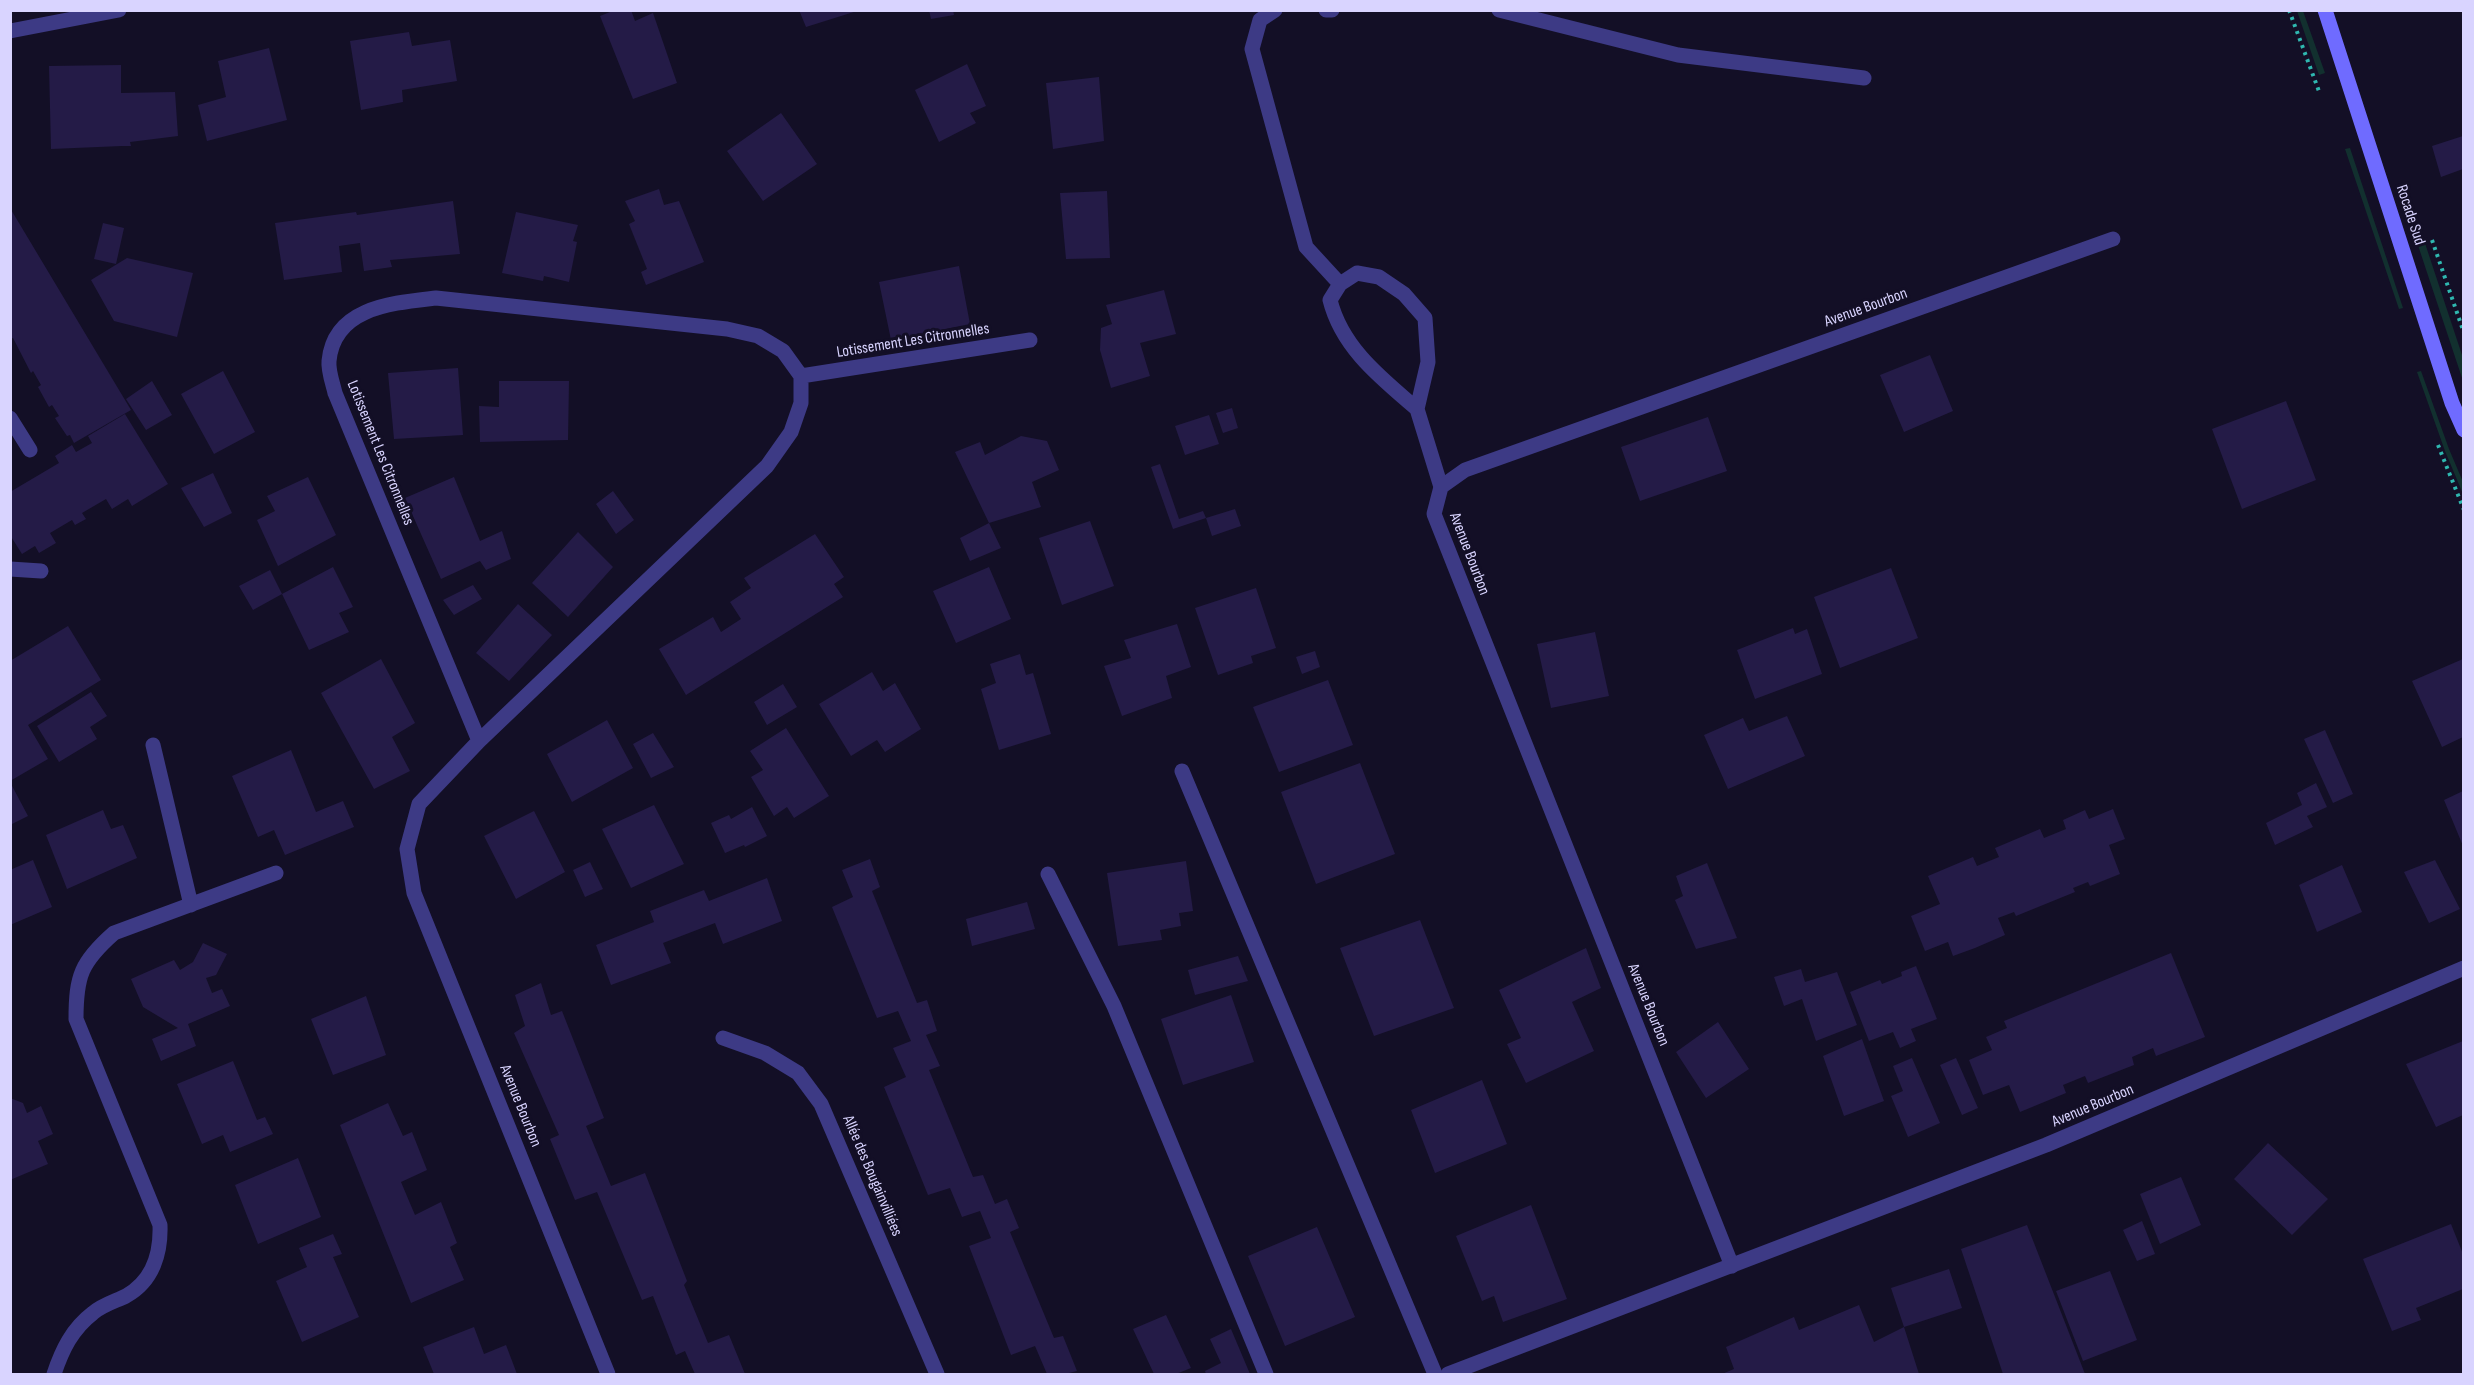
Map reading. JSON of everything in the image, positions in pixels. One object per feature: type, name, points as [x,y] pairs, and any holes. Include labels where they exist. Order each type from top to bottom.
[{"type":"main road","name":"Rocade Sud","points":[[2325,10],[2452,404],[2463,430]]},
{"type":"street","points":[[10,31],[118,10]]},
{"type":"street","points":[[1275,10],[1260,20],[1252,49],[1306,247],[1340,284]]},
{"type":"street","points":[[1326,10],[1332,10]]},
{"type":"street","points":[[1499,10],[1678,55],[1864,78]]},
{"type":"street","name":"Avenue Bourbon","points":[[1732,1266],[1434,514],[1441,487],[1465,470],[2113,239]]},
{"type":"street","points":[[1417,409],[1361,360],[1334,317],[1330,300],[1340,284],[1357,273],[1378,277],[1404,294],[1425,318],[1428,362],[1417,409],[1441,487]]},
{"type":"street","name":"Lotissement Les Citronnelles","points":[[479,741],[335,393],[328,363],[335,335],[352,319],[390,304],[436,298],[737,331],[758,336],[783,351],[801,376],[1030,340]]},
{"type":"street","points":[[479,741],[767,466],[791,432],[801,404],[801,376]]},
{"type":"street","points":[[10,418],[30,450]]},
{"type":"street","points":[[10,569],[41,571]]},
{"type":"street","name":"Avenue Bourbon","points":[[479,741],[419,804],[406,849],[414,893],[608,1374]]},
{"type":"street","points":[[153,745],[191,905]]},
{"type":"street","points":[[1182,771],[1435,1374]]},
{"type":"street","points":[[54,1374],[62,1350],[74,1330],[94,1312],[129,1294],[145,1281],[161,1246],[160,1225],[76,1019],[76,988],[84,967],[95,950],[114,933],[276,873]]},
{"type":"street","points":[[1048,874],[1114,1006],[1266,1374]]},
{"type":"street","name":"Avenue Bourbon","points":[[1448,1374],[2046,1145],[2463,968]]},
{"type":"street","name":"Allée des Bougainvilliées","points":[[723,1038],[765,1053],[798,1073],[822,1104],[937,1374]]},
{"type":"green space","points":[[2297,11],[2303,11],[2325,73],[2319,75]]},
{"type":"green space","points":[[2350,148],[2403,308],[2399,309],[2345,149]]},
{"type":"green space","points":[[2410,198],[2463,358],[2463,381],[2403,200]]},
{"type":"green space","points":[[2421,371],[2463,482],[2463,494],[2417,372]]},
{"type":"building","points":[[615,10],[631,10],[635,21],[653,13],[677,83],[633,99],[600,16]]},
{"type":"building","points":[[799,10],[856,10],[857,11],[806,27]]},
{"type":"building","points":[[929,10],[953,10],[954,15],[931,19]]},
{"type":"building","points":[[409,32],[412,46],[450,40],[457,81],[402,90],[403,102],[361,110],[350,41]]},
{"type":"building","points":[[269,48],[287,120],[207,141],[198,105],[226,97],[218,61]]},
{"type":"building","points":[[967,64],[986,106],[970,113],[976,123],[939,142],[915,90]]},
{"type":"building","points":[[121,65],[121,93],[175,92],[178,136],[130,142],[131,146],[51,149],[49,66]]},
{"type":"building","points":[[1099,77],[1104,141],[1053,149],[1046,83]]},
{"type":"building","points":[[781,113],[817,164],[763,201],[727,151]]},
{"type":"building","points":[[2463,136],[2463,169],[2441,177],[2432,146]]},
{"type":"building","points":[[659,189],[664,205],[679,201],[704,262],[646,285],[641,272],[647,269],[629,224],[635,221],[625,201]]},
{"type":"building","points":[[1107,191],[1110,258],[1066,259],[1060,193]]},
{"type":"building","points":[[453,201],[460,254],[390,260],[392,267],[364,271],[360,243],[339,246],[342,272],[284,280],[275,223],[356,212],[357,215]]},
{"type":"building","points":[[10,208],[131,410],[74,443],[55,418],[59,416],[52,405],[49,407],[38,387],[41,385],[33,371],[31,373],[13,338],[10,339]]},
{"type":"building","points":[[516,212],[578,225],[573,241],[577,242],[569,282],[544,276],[543,281],[502,273]]},
{"type":"building","points":[[103,223],[124,228],[116,264],[94,259]]},
{"type":"building","points":[[127,258],[193,273],[177,337],[114,321],[91,280]]},
{"type":"building","points":[[959,266],[970,324],[891,340],[879,282]]},
{"type":"building","points":[[1164,290],[1176,334],[1140,343],[1150,376],[1111,388],[1100,350],[1101,328],[1112,324],[1106,305]]},
{"type":"building","points":[[1930,355],[1953,411],[1904,432],[1880,375]]},
{"type":"building","points":[[458,368],[463,435],[394,439],[388,373]]},
{"type":"building","points":[[223,371],[255,432],[214,454],[181,394]]},
{"type":"building","points":[[152,381],[172,415],[146,430],[126,399]]},
{"type":"building","points":[[499,381],[569,381],[568,440],[480,442],[479,406],[499,407]]},
{"type":"building","points":[[2286,401],[2316,480],[2242,509],[2212,429]]},
{"type":"building","points":[[1232,408],[1238,428],[1223,433],[1216,413]]},
{"type":"building","points":[[125,414],[168,484],[132,506],[128,499],[112,509],[106,499],[82,513],[86,519],[75,525],[72,520],[50,533],[56,543],[39,553],[35,546],[22,554],[10,535],[10,492],[59,463],[55,456],[72,445],[76,452],[92,443],[88,436]]},
{"type":"building","points":[[1209,415],[1219,444],[1185,455],[1175,426]]},
{"type":"building","points":[[1708,417],[1727,471],[1640,501],[1621,447]]},
{"type":"building","points":[[1021,436],[1047,441],[1059,470],[1032,482],[1041,507],[989,523],[955,452],[980,442],[985,455]]},
{"type":"building","points":[[1160,464],[1179,519],[1203,511],[1206,518],[1173,529],[1151,467]]},
{"type":"building","points":[[213,473],[232,513],[204,527],[181,488]]},
{"type":"building","points":[[308,477],[336,535],[278,566],[257,520],[275,511],[267,496]]},
{"type":"building","points":[[454,477],[480,541],[502,531],[511,559],[486,570],[480,561],[441,579],[405,498]]},
{"type":"building","points":[[613,491],[634,520],[616,534],[596,504]]},
{"type":"building","points":[[1235,509],[1241,526],[1212,536],[1206,518]]},
{"type":"building","points":[[1090,521],[1114,586],[1062,605],[1039,538]]},
{"type":"building","points":[[989,523],[1001,548],[970,561],[960,538]]},
{"type":"building","points":[[578,532],[613,567],[568,617],[532,583]]},
{"type":"building","points":[[815,534],[844,577],[834,584],[843,597],[686,695],[659,649],[713,617],[721,632],[741,619],[730,602],[751,588],[744,578]]},
{"type":"building","points":[[333,567],[353,607],[339,613],[349,632],[309,650],[282,594]]},
{"type":"building","points":[[989,567],[1011,619],[956,643],[933,591]]},
{"type":"building","points":[[1891,568],[1918,638],[1840,668],[1814,597]]},
{"type":"building","points":[[270,570],[282,594],[253,610],[239,586]]},
{"type":"building","points":[[473,585],[482,599],[454,615],[443,600]]},
{"type":"building","points":[[1256,588],[1276,648],[1251,656],[1253,663],[1218,675],[1195,608]]},
{"type":"building","points":[[518,604],[552,635],[509,681],[476,653]]},
{"type":"building","points":[[1177,624],[1191,667],[1166,676],[1172,698],[1122,716],[1104,666],[1131,658],[1124,640]]},
{"type":"building","points":[[68,626],[101,680],[28,725],[48,759],[10,781],[10,661]]},
{"type":"building","points":[[1793,628],[1795,634],[1807,629],[1822,674],[1755,699],[1737,650]]},
{"type":"building","points":[[1595,632],[1609,696],[1551,708],[1537,644]]},
{"type":"building","points":[[1315,651],[1320,667],[1302,674],[1296,657]]},
{"type":"building","points":[[1020,654],[1026,675],[1033,673],[1051,734],[999,750],[981,689],[996,683],[990,664]]},
{"type":"building","points":[[381,659],[415,723],[392,737],[410,771],[374,789],[321,693]]},
{"type":"building","points":[[2463,659],[2463,737],[2442,747],[2412,681]]},
{"type":"building","points":[[872,672],[883,691],[895,683],[921,729],[885,752],[877,740],[851,756],[819,704]]},
{"type":"building","points":[[1328,680],[1353,745],[1279,772],[1253,707]]},
{"type":"building","points":[[783,684],[797,707],[767,725],[754,702]]},
{"type":"building","points":[[91,692],[107,716],[90,727],[97,739],[59,762],[37,726]]},
{"type":"building","points":[[1787,716],[1805,756],[1728,789],[1704,735],[1743,718],[1749,731]]},
{"type":"building","points":[[607,720],[633,768],[572,802],[547,754]]},
{"type":"building","points":[[786,728],[829,796],[794,818],[787,807],[774,816],[751,777],[763,770],[750,751]]},
{"type":"building","points":[[2325,730],[2353,794],[2333,803],[2304,739]]},
{"type":"building","points":[[653,733],[674,767],[651,778],[633,744]]},
{"type":"building","points":[[291,750],[316,812],[343,801],[354,827],[285,855],[274,830],[258,837],[232,776]]},
{"type":"building","points":[[1360,763],[1395,854],[1316,884],[1281,792]]},
{"type":"building","points":[[10,782],[28,816],[10,825]]},
{"type":"building","points":[[2316,783],[2327,807],[2307,816],[2313,827],[2275,845],[2266,823],[2302,805],[2297,793]]},
{"type":"building","points":[[2463,791],[2463,846],[2444,800]]},
{"type":"building","points":[[654,805],[684,864],[631,888],[602,829]]},
{"type":"building","points":[[752,807],[767,836],[745,847],[744,845],[725,853],[711,823],[729,815],[731,819]]},
{"type":"building","points":[[2113,809],[2125,839],[2109,845],[2120,874],[2090,886],[2088,882],[2073,888],[2075,892],[2016,916],[2014,912],[1998,918],[2005,935],[1975,948],[1953,956],[1948,942],[1925,951],[1911,916],[1940,904],[1928,876],[1973,857],[1977,866],[1999,857],[1995,848],[2040,829],[2044,838],[2066,829],[2063,820],[2085,810],[2089,819]]},
{"type":"building","points":[[103,810],[111,829],[123,825],[137,858],[67,889],[46,835]]},
{"type":"building","points":[[534,811],[565,872],[516,899],[484,836]]},
{"type":"building","points":[[870,859],[880,887],[872,891],[917,1003],[927,1000],[937,1031],[926,1035],[940,1066],[929,1070],[973,1177],[983,1175],[995,1204],[1007,1199],[1019,1228],[1010,1232],[1054,1338],[1063,1336],[1077,1371],[1047,1374],[1035,1346],[1011,1355],[969,1246],[991,1238],[980,1211],[962,1217],[950,1188],[928,1195],[884,1087],[906,1077],[893,1048],[911,1041],[898,1011],[877,1018],[832,907],[853,897],[842,870]]},
{"type":"building","points":[[33,860],[52,907],[10,925],[10,870]]},
{"type":"building","points":[[2435,860],[2460,909],[2429,923],[2404,872]]},
{"type":"building","points":[[1186,861],[1193,911],[1179,913],[1181,926],[1160,930],[1162,940],[1118,946],[1107,873]]},
{"type":"building","points":[[590,862],[603,889],[585,897],[573,870]]},
{"type":"building","points":[[1707,863],[1737,938],[1696,949],[1675,900],[1683,896],[1676,876]]},
{"type":"building","points":[[2342,865],[2362,912],[2317,932],[2299,885]]},
{"type":"building","points":[[767,878],[782,921],[723,944],[715,923],[663,943],[671,963],[611,985],[596,945],[654,922],[650,911],[704,890],[709,901]]},
{"type":"building","points":[[1027,902],[1035,929],[972,946],[966,919]]},
{"type":"building","points":[[1420,920],[1454,1008],[1374,1036],[1340,948]]},
{"type":"building","points":[[203,943],[227,954],[216,975],[206,978],[212,993],[222,989],[230,1006],[188,1024],[196,1046],[161,1061],[152,1039],[178,1028],[143,1007],[131,979],[174,960],[180,970],[193,962]]},
{"type":"building","points":[[1586,948],[1601,988],[1572,1002],[1594,1051],[1526,1083],[1507,1044],[1521,1038],[1499,990]]},
{"type":"building","points":[[2171,953],[2205,1037],[2156,1056],[2153,1048],[2132,1057],[2134,1065],[2088,1083],[2085,1076],[2063,1085],[2066,1093],[2020,1112],[2009,1085],[1983,1095],[1969,1060],[1992,1050],[1986,1037],[2007,1028],[2004,1021]]},
{"type":"building","points":[[1238,956],[1248,981],[1195,995],[1188,970]]},
{"type":"building","points":[[1916,966],[1937,1019],[1911,1029],[1916,1041],[1900,1048],[1893,1032],[1869,1041],[1850,992],[1880,980],[1882,984],[1902,976],[1901,972]]},
{"type":"building","points":[[1801,969],[1805,982],[1837,972],[1857,1025],[1816,1041],[1802,999],[1784,1006],[1774,977]]},
{"type":"building","points":[[541,983],[551,1015],[562,1011],[604,1118],[586,1126],[611,1186],[645,1173],[687,1281],[684,1285],[708,1343],[729,1335],[745,1374],[695,1374],[685,1351],[676,1355],[653,1296],[642,1300],[597,1192],[575,1200],[550,1139],[559,1135],[514,1033],[525,1026],[515,995]]},
{"type":"building","points":[[1231,995],[1254,1062],[1183,1085],[1161,1019]]},
{"type":"building","points":[[366,996],[386,1055],[333,1075],[311,1019]]},
{"type":"building","points":[[1718,1022],[1749,1069],[1706,1098],[1676,1052]]},
{"type":"building","points":[[1862,1039],[1884,1101],[1844,1116],[1823,1056]]},
{"type":"building","points":[[2463,1041],[2463,1115],[2436,1127],[2406,1064]]},
{"type":"building","points":[[1912,1058],[1940,1123],[1908,1137],[1891,1096],[1903,1091],[1893,1066]]},
{"type":"building","points":[[1956,1058],[1978,1108],[1962,1115],[1940,1065]]},
{"type":"building","points":[[233,1061],[257,1120],[265,1117],[273,1134],[230,1152],[223,1135],[202,1144],[177,1084]]},
{"type":"building","points":[[1482,1080],[1507,1144],[1435,1173],[1411,1110]]},
{"type":"building","points":[[10,1098],[23,1103],[27,1113],[41,1106],[53,1134],[38,1141],[48,1164],[10,1180]]},
{"type":"building","points":[[388,1103],[403,1136],[412,1132],[427,1170],[401,1182],[415,1215],[441,1202],[457,1243],[450,1247],[464,1280],[411,1303],[340,1125]]},
{"type":"building","points":[[2268,1143],[2328,1199],[2292,1235],[2234,1179]]},
{"type":"building","points":[[298,1158],[321,1217],[258,1244],[235,1185]]},
{"type":"building","points":[[2181,1177],[2201,1225],[2160,1244],[2140,1194]]},
{"type":"building","points":[[1531,1205],[1567,1299],[1503,1322],[1494,1296],[1482,1301],[1456,1236]]},
{"type":"building","points":[[2142,1221],[2155,1254],[2137,1261],[2123,1230]]},
{"type":"building","points":[[2451,1224],[2463,1254],[2463,1289],[2416,1308],[2421,1320],[2392,1331],[2363,1259]]},
{"type":"building","points":[[2027,1225],[2085,1374],[2003,1374],[1961,1249]]},
{"type":"building","points":[[1317,1227],[1355,1317],[1285,1346],[1248,1256]]},
{"type":"building","points":[[333,1234],[342,1254],[333,1257],[359,1317],[302,1342],[276,1281],[307,1267],[299,1248]]},
{"type":"building","points":[[1949,1269],[1962,1308],[1904,1327],[1891,1288]]},
{"type":"building","points":[[2110,1271],[2137,1340],[2083,1361],[2056,1291]]},
{"type":"building","points":[[1859,1305],[1874,1342],[1904,1327],[1919,1374],[1722,1374],[1734,1369],[1726,1347],[1794,1317],[1799,1330]]},
{"type":"building","points":[[1166,1315],[1191,1368],[1176,1374],[1154,1374],[1133,1329]]},
{"type":"building","points":[[474,1327],[484,1354],[506,1345],[517,1374],[434,1374],[423,1347]]},
{"type":"building","points":[[1231,1329],[1250,1374],[1206,1374],[1205,1371],[1221,1363],[1210,1339]]}]
